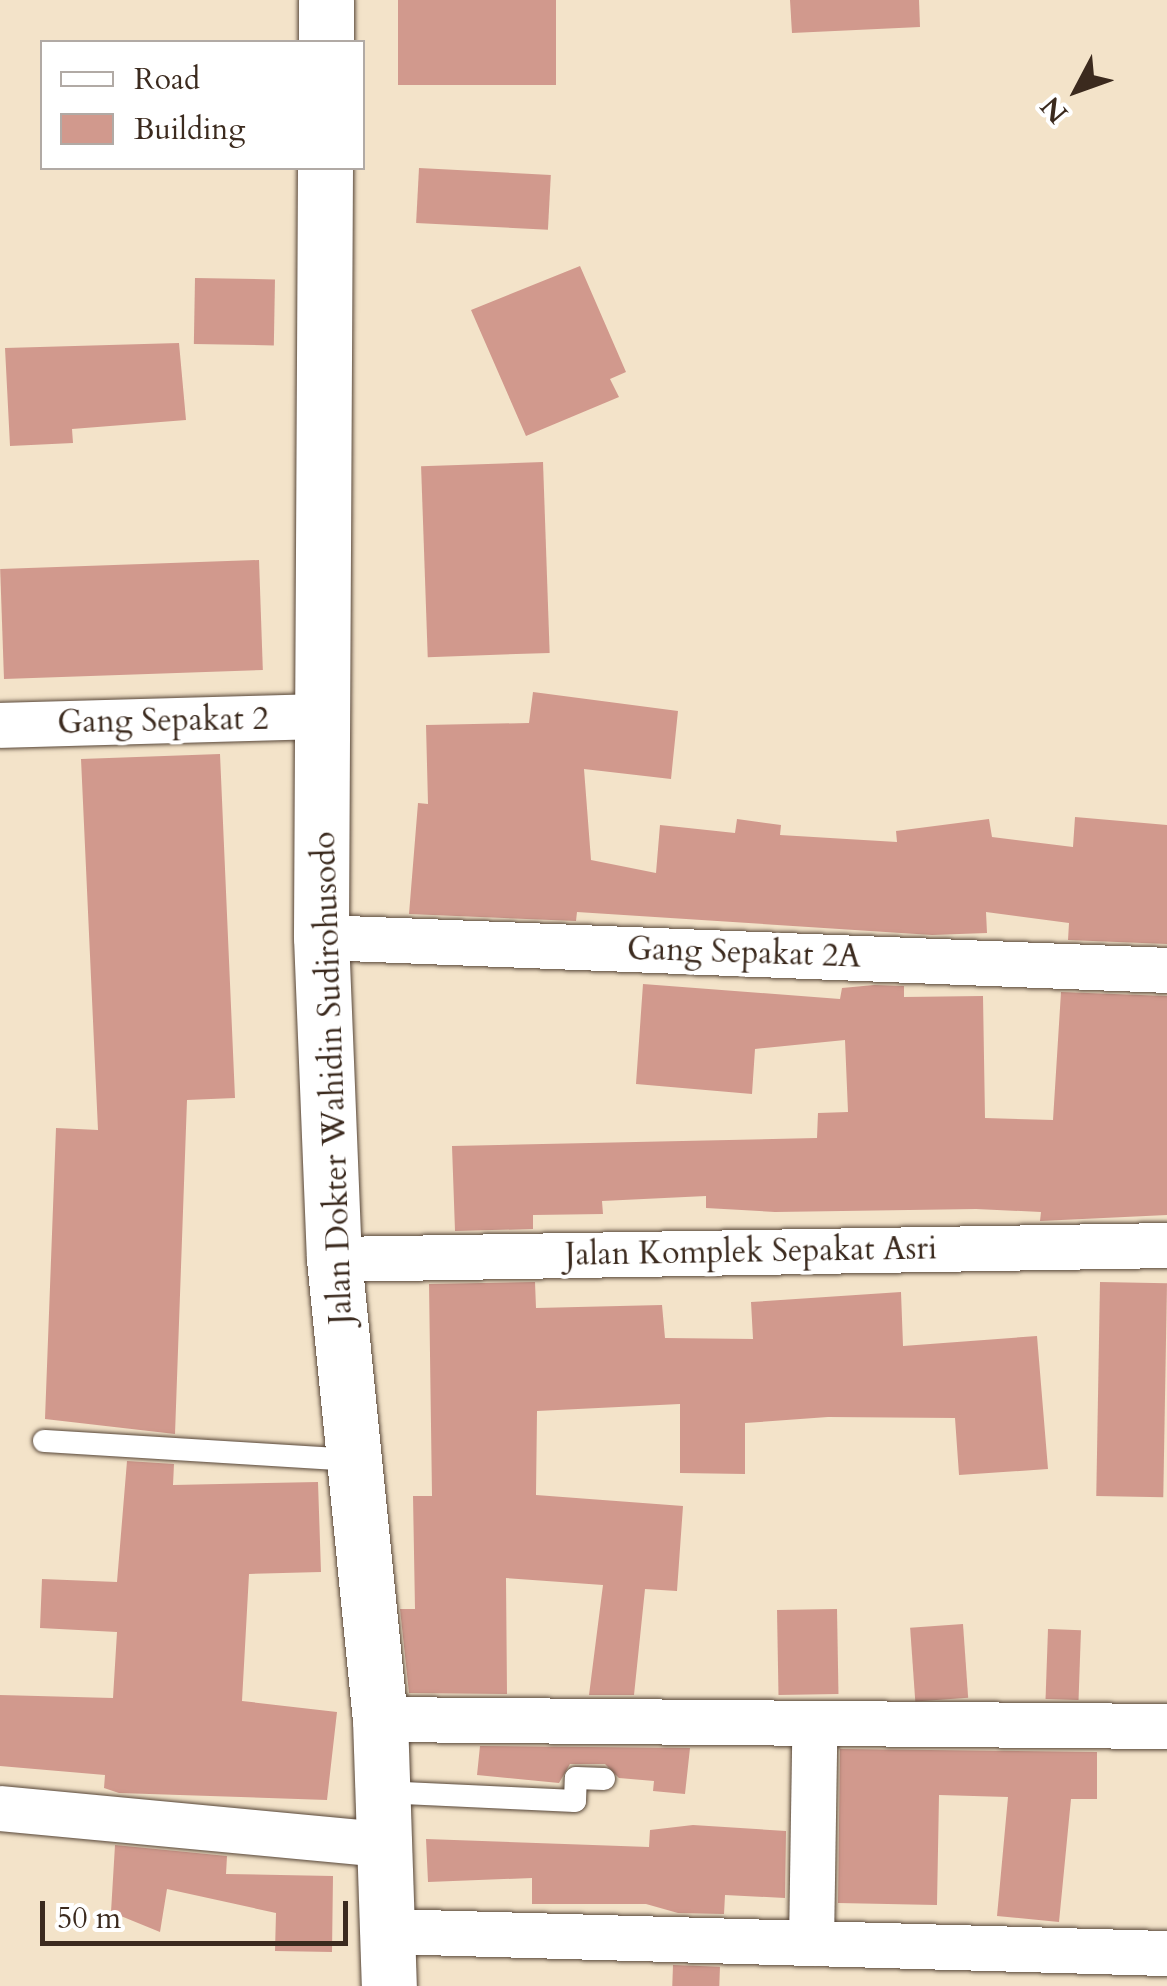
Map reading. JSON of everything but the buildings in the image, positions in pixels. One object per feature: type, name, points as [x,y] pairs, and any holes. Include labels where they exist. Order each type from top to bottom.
[{"type":"street","points":[[326,0],[326,40]]},
{"type":"street","name":"Jalan Dokter Wahidin Sudirohusodo","points":[[326,170],[321,937],[334,1258],[380,1719],[389,1986]]},
{"type":"street","name":"Gang Sepakat 2","points":[[0,725],[325,716]]},
{"type":"street","name":"Gang Sepakat 2A","points":[[321,937],[1167,970]]},
{"type":"street","name":"Jalan Komplek Sepakat Asri","points":[[334,1258],[1167,1245]]},
{"type":"street","points":[[380,1719],[1167,1726]]},
{"type":"street","points":[[811,1942],[814,1742]]},
{"type":"street","points":[[0,1808],[383,1818]]},
{"type":"street","points":[[387,1931],[1167,1952]]},
{"type":"lane","points":[[44,1441],[354,1460]]},
{"type":"lane","points":[[383,1818],[575,1801],[576,1778],[604,1779]]}]
